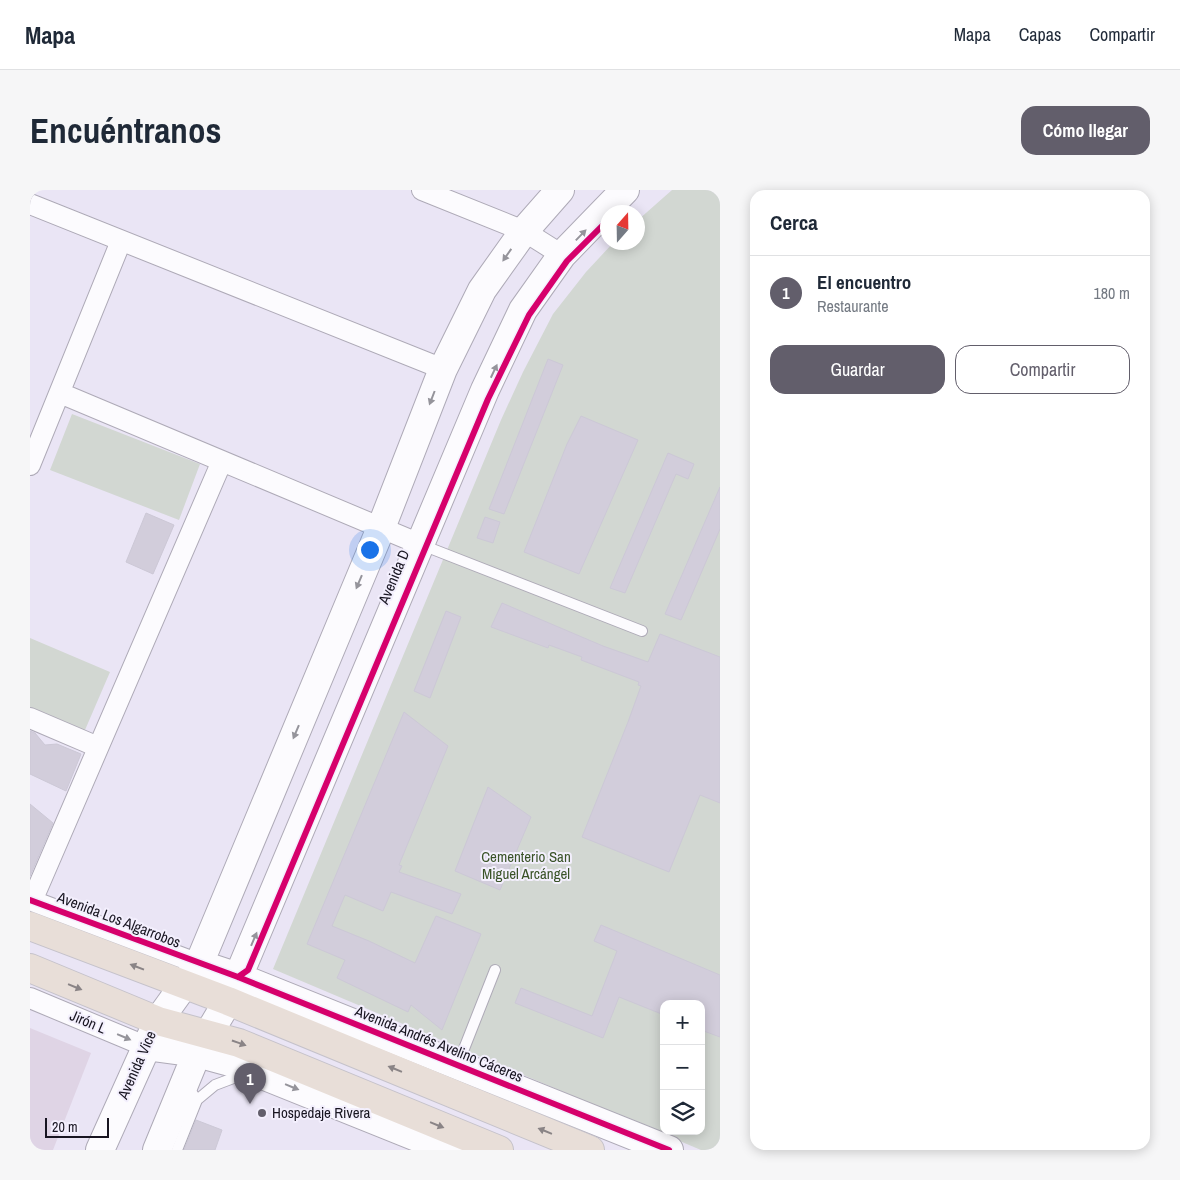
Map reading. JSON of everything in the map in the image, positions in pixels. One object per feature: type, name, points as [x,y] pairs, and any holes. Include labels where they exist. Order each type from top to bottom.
[{"type":"highway","name":"Avenida Andrés Avelino Cáceres","points":[[31,909],[182,985],[233,989],[590,1150]]},
{"type":"highway","points":[[30,968],[158,1021],[202,1044],[239,1043],[499,1150]]},
{"type":"main road","name":"Avenida D","points":[[182,985],[199,964],[381,528],[443,369],[482,290],[524,231],[560,190]]},
{"type":"main road","name":"Avenida D","points":[[233,989],[422,545],[485,390],[523,310],[562,255],[625,190]]},
{"type":"main road","name":"Avenida Andrés Avelino Cáceres","points":[[199,964],[233,989],[457,1065],[669,1150]]},
{"type":"main road","name":"Avenida Vice","points":[[100,1150],[145,1046],[158,1021],[182,985]]},
{"type":"main road","points":[[156,1150],[175,1131],[191,1092],[202,1044],[233,989]]},
{"type":"main road","points":[[145,1046],[202,1044],[230,1062],[449,1150]]},
{"type":"street","points":[[422,190],[524,231],[562,255]]},
{"type":"street","points":[[30,204],[443,369]]},
{"type":"street","points":[[30,465],[121,241]]},
{"type":"street","points":[[60,393],[422,545]]},
{"type":"street","points":[[31,909],[98,747],[222,461]]},
{"type":"street","points":[[30,718],[98,747]]},
{"type":"street","name":"Avenida Los Algarrobos","points":[[31,909],[199,964]]},
{"type":"street","name":"Jirón L","points":[[30,998],[145,1046]]},
{"type":"lane","points":[[422,545],[642,631]]},
{"type":"lane","points":[[457,1065],[495,970]]},
{"type":"lane","points":[[191,1092],[252,1071]]},
{"type":"lane","points":[[175,1131],[177,1150]]},
{"type":"shaded area","points":[[30,1028],[91,1053],[53,1150],[30,1150]]},
{"type":"green space","name":"Cementerio San Miguel Arcángel","points":[[672,190],[720,190],[720,1150],[701,1150],[666,1135],[705,1135],[705,1000],[660,1000],[660,1133],[273,969],[501,420],[553,314],[586,272],[606,250],[645,250],[645,214]]},
{"type":"green space","points":[[72,414],[200,464],[179,520],[50,470]]},
{"type":"green space","points":[[30,638],[110,672],[85,730],[30,707]]},
{"type":"building","points":[[548,359],[563,365],[504,514],[489,509]]},
{"type":"building","points":[[581,416],[638,440],[579,574],[524,552],[567,444]]},
{"type":"building","points":[[668,453],[694,464],[688,479],[676,474],[625,593],[610,588]]},
{"type":"building","points":[[720,487],[720,529],[681,620],[665,614]]},
{"type":"building","points":[[146,513],[174,525],[153,574],[126,562]]},
{"type":"building","points":[[485,517],[500,522],[493,543],[477,538]]},
{"type":"building","points":[[502,603],[603,646],[648,662],[660,634],[720,657],[720,803],[700,795],[669,872],[582,837],[628,722],[641,686],[638,685],[639,682],[581,660],[582,657],[549,645],[548,648],[491,627]]},
{"type":"building","points":[[446,611],[461,617],[430,698],[414,691]]},
{"type":"building","points":[[404,712],[448,746],[399,865],[402,866],[399,872],[461,894],[452,914],[391,892],[383,911],[345,895],[332,926],[415,963],[436,916],[481,934],[442,1030],[411,1005],[408,1012],[337,978],[345,960],[307,944]]},
{"type":"building","points":[[30,731],[35,733],[45,745],[57,744],[81,754],[66,791],[30,774]]},
{"type":"building","points":[[488,787],[531,817],[500,890],[455,871]]},
{"type":"building","points":[[30,804],[53,823],[30,876]]},
{"type":"building","points":[[601,925],[720,975],[720,1037],[705,1031],[705,1000],[660,1000],[660,1013],[619,997],[603,1038],[515,1003],[521,988],[592,1016],[617,951],[594,941]]},
{"type":"building","points":[[196,1120],[222,1130],[215,1150],[184,1150]]},
{"type":"cycle path","points":[[238,977],[248,970],[488,399],[529,315],[567,261],[600,228]]},
{"type":"cycle path","points":[[30,900],[238,977],[669,1150]]},
{"type":"place","name":"El encuentro","points":[[250,1104]]},
{"type":"place","name":"Hospedaje Rivera","points":[[262,1113]]}]
